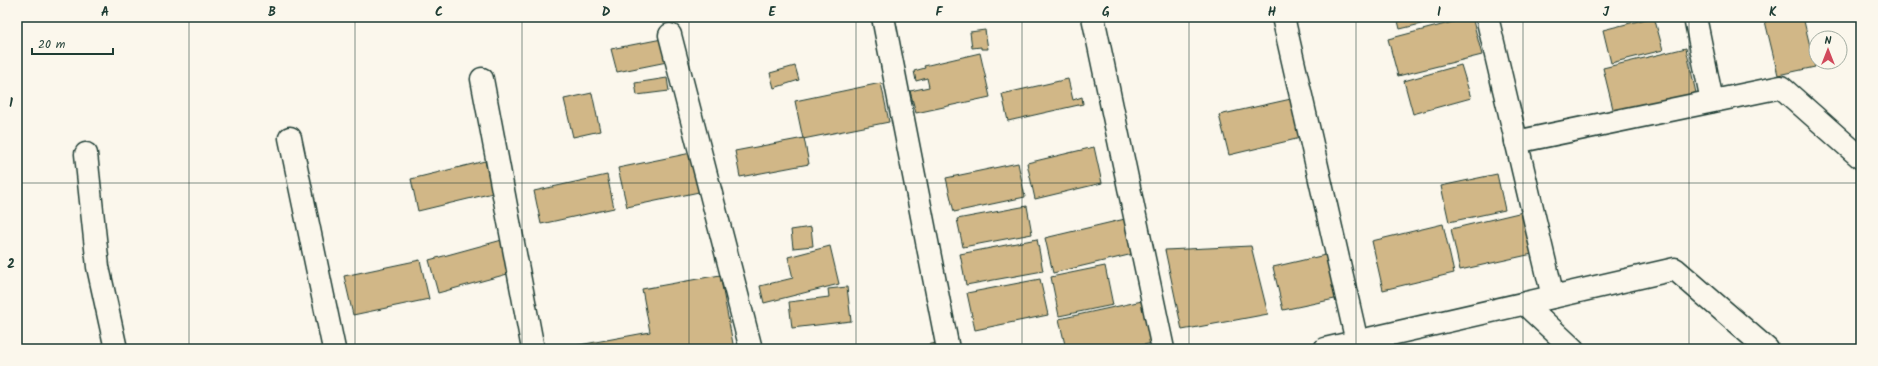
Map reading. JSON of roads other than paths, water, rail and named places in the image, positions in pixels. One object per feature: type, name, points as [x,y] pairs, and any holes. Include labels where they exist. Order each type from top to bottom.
[{"type":"street","points":[[883,17],[948,349]]},
{"type":"street","points":[[1093,17],[1163,349]]},
{"type":"street","points":[[1283,17],[1357,342]]},
{"type":"street","points":[[1487,17],[1553,297]]},
{"type":"street","points":[[1695,17],[1712,101]]},
{"type":"street","points":[[670,35],[751,349]]},
{"type":"street","points":[[482,79],[533,349]]},
{"type":"street","points":[[1516,142],[1781,87],[1861,158]]},
{"type":"street","points":[[290,138],[334,349]]},
{"type":"street","points":[[86,154],[98,267],[116,349]]},
{"type":"street","points":[[1325,349],[1675,269],[1767,349]]},
{"type":"street","points":[[1525,304],[1573,349]]}]
